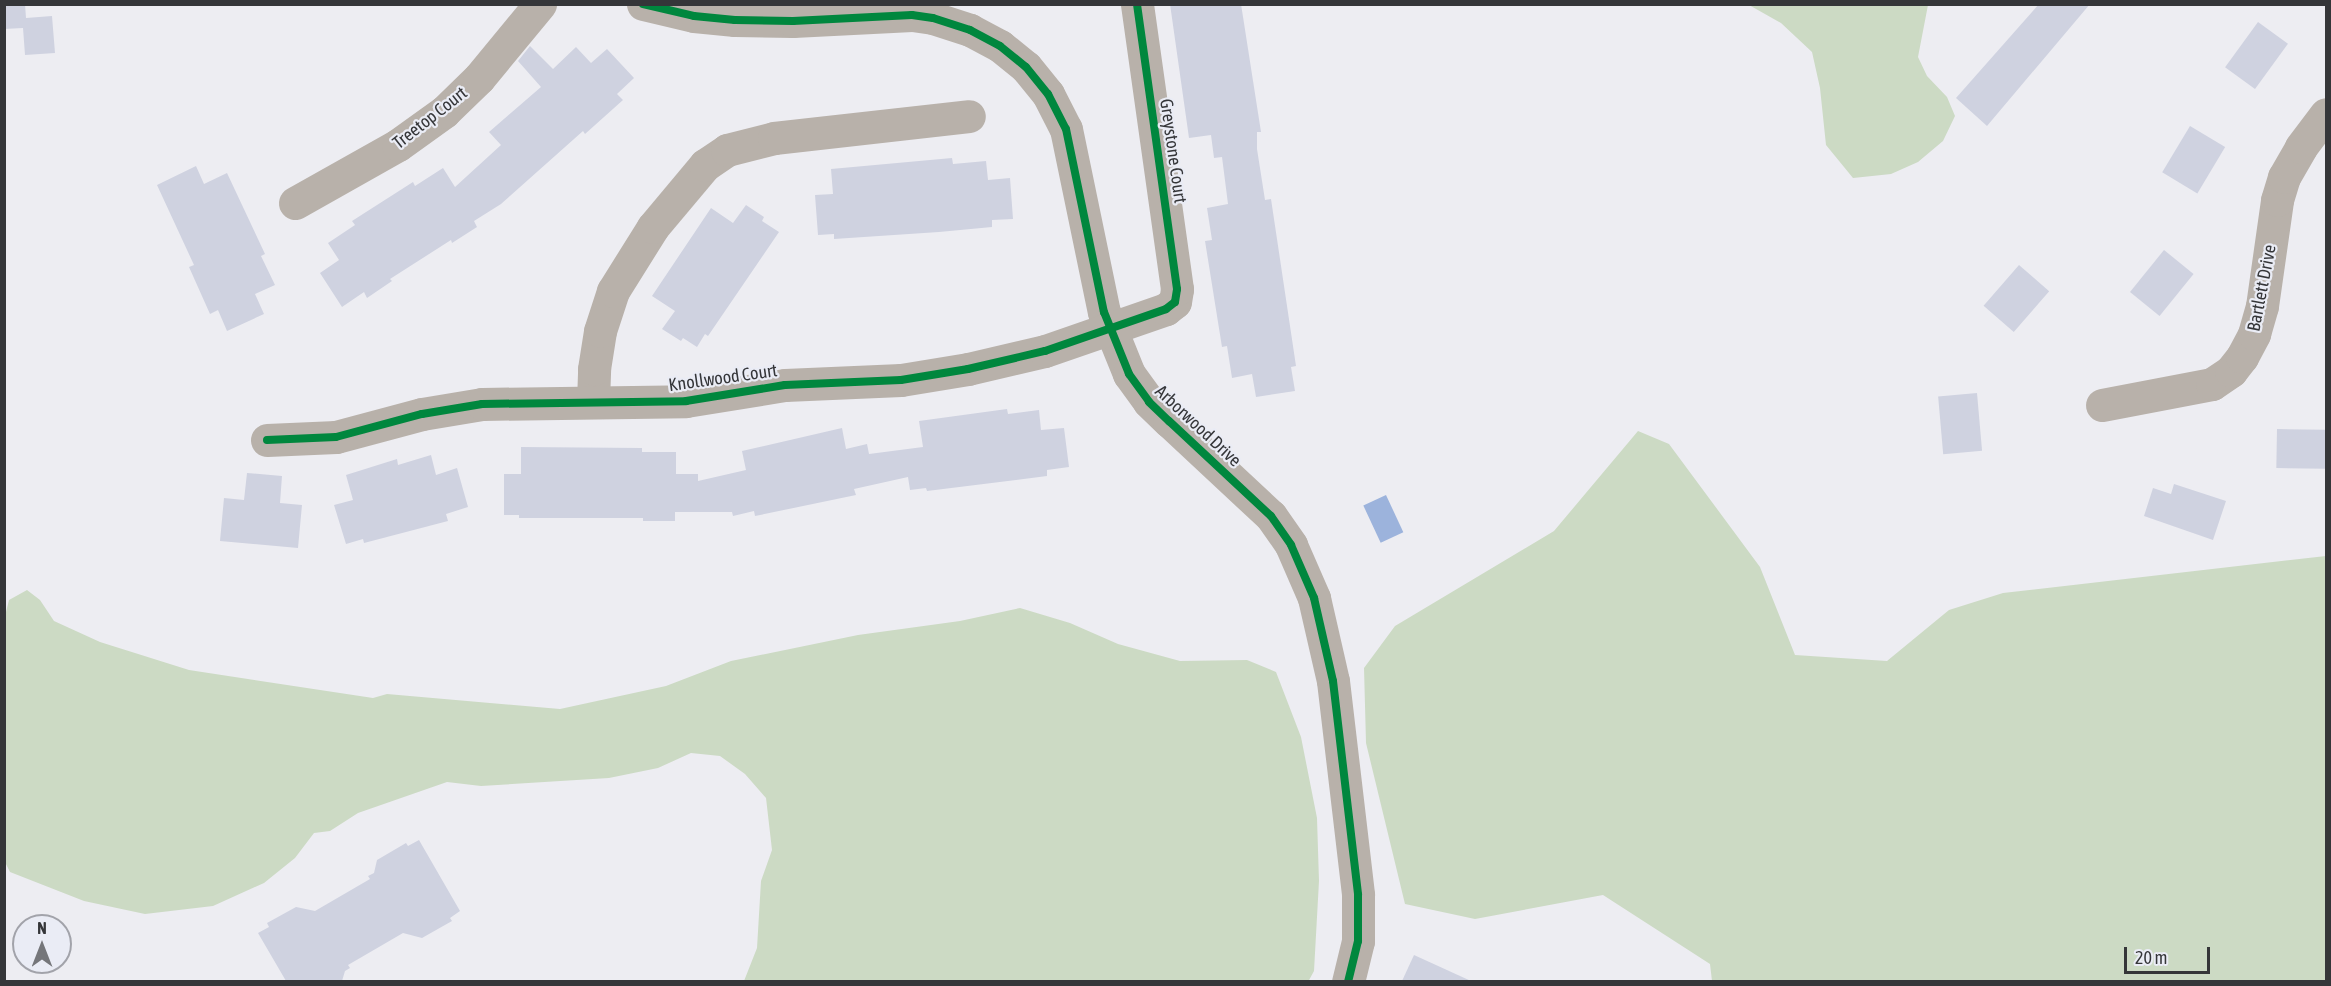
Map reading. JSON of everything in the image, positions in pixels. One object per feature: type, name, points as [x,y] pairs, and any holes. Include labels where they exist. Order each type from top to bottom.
[{"type":"street","name":"Treetop Court","points":[[295,203],[398,145],[444,112],[498,57],[540,4]]},
{"type":"street","name":"Arborwood Drive","points":[[644,4],[694,16],[735,20],[793,21],[912,15],[954,24],[1000,46],[1038,80],[1064,123],[1109,329],[1129,374],[1149,402],[1271,516],[1291,545],[1314,598],[1333,681],[1358,895],[1358,941],[1348,981]]},
{"type":"street","name":"Greystone Court","points":[[1137,4],[1177,289],[1175,302]]},
{"type":"street","name":"Bartlett Drive","points":[[2102,405],[2212,384],[2231,371],[2242,357],[2254,334],[2262,306],[2277,200],[2284,177],[2301,147],[2326,114]]},
{"type":"street","points":[[593,402],[599,341],[613,291],[653,226],[689,181],[713,159],[741,145],[774,138],[969,116]]},
{"type":"street","name":"Knollwood Court","points":[[267,440],[336,437],[422,414],[482,404],[686,401],[785,385],[901,380],[1004,361],[1109,329],[1166,309],[1175,302]]},
{"type":"green space","points":[[1749,5],[1928,5],[1918,57],[1927,76],[1947,97],[1955,116],[1943,141],[1918,162],[1891,174],[1853,178],[1826,145],[1820,88],[1812,52],[1781,23]]},
{"type":"green space","points":[[1638,431],[1669,444],[1760,567],[1795,655],[1887,661],[1949,610],[2003,593],[2326,556],[2326,981],[1712,981],[1710,964],[1603,895],[1475,919],[1405,904],[1366,743],[1364,668],[1395,626],[1554,531]]},
{"type":"green space","points":[[27,590],[40,600],[54,621],[100,642],[189,670],[373,698],[387,694],[560,709],[666,686],[731,661],[858,635],[960,621],[1020,608],[1070,623],[1118,644],[1180,661],[1247,660],[1276,672],[1301,737],[1317,818],[1319,881],[1314,971],[1308,982],[744,981],[757,948],[761,881],[772,850],[766,798],[745,774],[720,756],[691,753],[658,768],[609,778],[481,786],[447,782],[358,813],[330,831],[314,833],[295,858],[264,883],[213,906],[145,914],[84,901],[10,872],[5,862],[5,616],[9,600]]},
{"type":"water","points":[[1386,495],[1403,532],[1381,543],[1363,506]]},
{"type":"building","points":[[4,4],[25,4],[26,18],[52,16],[55,53],[25,55],[23,28],[4,29]]},
{"type":"building","points":[[1170,4],[1241,4],[1261,132],[1257,132],[1257,149],[1265,200],[1271,199],[1296,366],[1291,367],[1295,391],[1256,397],[1252,374],[1232,378],[1227,346],[1222,347],[1205,241],[1212,240],[1207,208],[1228,204],[1222,157],[1214,158],[1211,135],[1189,138]]},
{"type":"building","points":[[2039,4],[2090,4],[1987,126],[1956,98]]},
{"type":"building","points":[[2258,22],[2288,44],[2255,89],[2225,67]]},
{"type":"building","points":[[530,46],[553,69],[576,47],[591,63],[607,49],[634,78],[617,94],[623,100],[585,134],[583,131],[501,204],[474,221],[477,227],[452,243],[451,240],[390,279],[392,281],[367,298],[364,292],[342,307],[320,273],[339,260],[328,243],[355,225],[352,221],[413,182],[415,186],[443,168],[455,187],[501,145],[489,132],[541,87],[518,61]]},
{"type":"building","points":[[2190,126],[2225,147],[2197,193],[2162,172]]},
{"type":"building","points":[[952,158],[953,164],[986,161],[988,180],[1010,178],[1013,219],[992,220],[992,227],[939,232],[834,239],[834,234],[818,235],[815,195],[833,194],[831,169]]},
{"type":"building","points":[[196,166],[204,184],[227,173],[265,254],[261,256],[275,285],[255,294],[264,314],[227,331],[218,310],[210,314],[189,267],[194,265],[157,185]]},
{"type":"building","points":[[746,205],[764,217],[762,221],[779,232],[708,336],[705,334],[697,347],[683,338],[681,341],[662,329],[675,311],[652,296],[711,208],[733,223]]},
{"type":"building","points":[[2164,250],[2194,274],[2160,316],[2130,292]]},
{"type":"building","points":[[2019,265],[2049,291],[2014,332],[1984,306]]},
{"type":"building","points":[[1977,393],[1982,451],[1943,454],[1938,396]]},
{"type":"building","points":[[1007,409],[1008,414],[1039,410],[1041,430],[1064,428],[1069,467],[1047,470],[1047,476],[927,491],[926,488],[910,490],[908,477],[854,489],[856,495],[755,516],[754,511],[733,516],[732,512],[675,512],[675,521],[643,521],[643,518],[519,518],[519,515],[504,515],[504,474],[521,474],[521,447],[642,448],[642,452],[676,452],[676,474],[698,474],[698,481],[746,470],[742,451],[842,428],[846,449],[867,444],[869,454],[923,447],[919,421]]},
{"type":"building","points":[[2277,429],[2326,430],[2325,469],[2276,468]]},
{"type":"building","points":[[431,455],[436,475],[457,468],[468,507],[446,514],[448,521],[364,543],[363,539],[346,544],[334,505],[353,500],[346,475],[397,459],[398,465]]},
{"type":"building","points":[[247,473],[282,476],[280,503],[302,505],[298,548],[220,541],[224,498],[244,500]]},
{"type":"building","points":[[2174,484],[2226,501],[2213,540],[2144,516],[2153,488],[2171,494]]},
{"type":"building","points":[[419,840],[460,911],[450,918],[452,921],[422,938],[403,933],[348,965],[350,968],[345,971],[342,981],[286,981],[258,933],[269,927],[267,923],[296,907],[315,911],[370,879],[368,876],[374,873],[377,860],[406,843],[408,846]]},
{"type":"building","points":[[1414,955],[1471,981],[1402,981]]},
{"type":"cycle path","points":[[643,4],[694,16],[735,20],[793,21],[912,15],[933,18],[970,30],[1000,46],[1026,67],[1048,94],[1066,129],[1104,312],[1129,374],[1149,402],[1271,516],[1291,545],[1314,598],[1333,681],[1358,895],[1358,941],[1348,982]]},
{"type":"cycle path","points":[[267,440],[336,437],[422,414],[482,404],[686,401],[785,385],[901,380],[968,369],[1045,351],[1166,309],[1175,302],[1177,289],[1137,4]]}]
